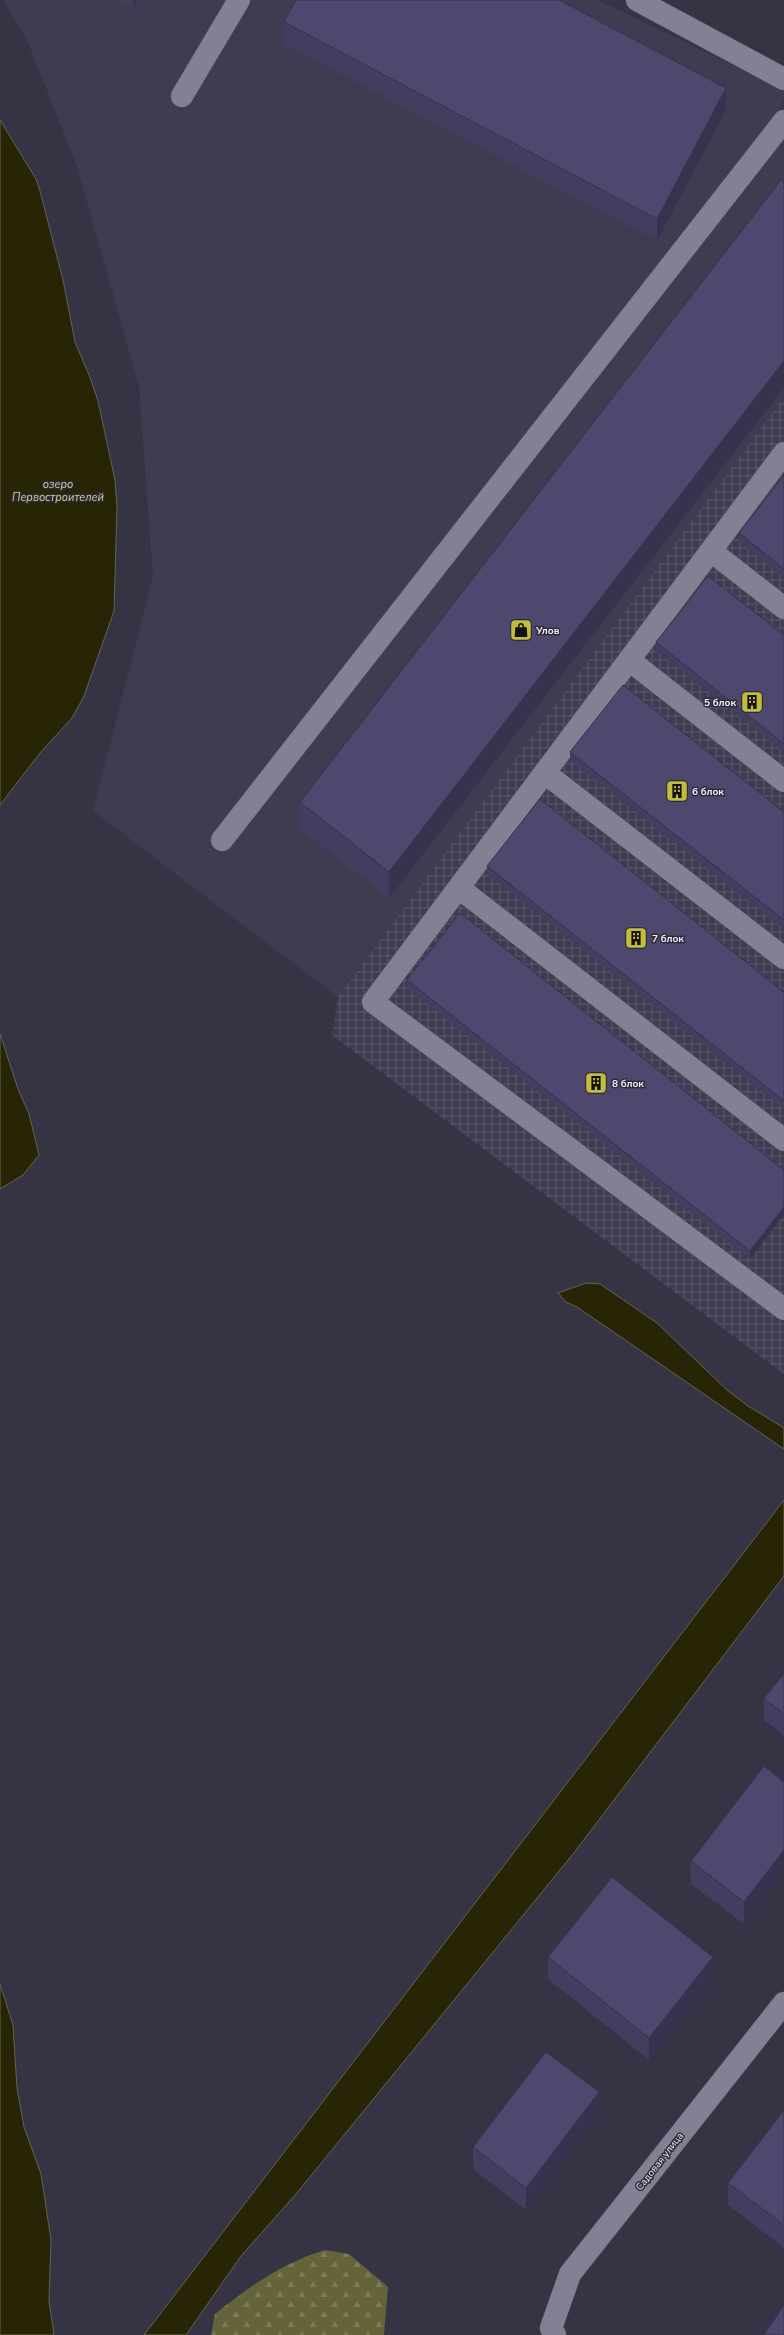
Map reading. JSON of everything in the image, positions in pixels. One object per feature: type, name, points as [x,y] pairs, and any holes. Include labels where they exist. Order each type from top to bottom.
[{"type":"street","points":[[182,96],[239,0]]},
{"type":"street","points":[[637,0],[784,79]]},
{"type":"street","points":[[222,840],[784,121]]},
{"type":"street","points":[[784,453],[373,1002],[784,1309]]},
{"type":"street","points":[[711,551],[784,608]]},
{"type":"street","points":[[629,660],[784,781]]},
{"type":"street","points":[[545,773],[784,958]]},
{"type":"street","points":[[459,888],[784,1140]]},
{"type":"street","name":"Садовая улица","points":[[553,2332],[570,2274],[784,2003]]},
{"type":"shaded area","points":[[3,0],[598,0],[784,90],[784,99],[778,114],[784,120],[784,397],[338,997],[93,811],[153,576],[139,386],[76,163],[27,40]]},
{"type":"shaded area","points":[[784,397],[784,1374],[332,1035],[338,997]]},
{"type":"green space","points":[[325,2250],[349,2254],[388,2287],[384,2335],[211,2335],[215,2314],[241,2294],[267,2276],[309,2255]]},
{"type":"water","name":"озеро Первостроителей","points":[[0,120],[36,179],[40,191],[63,280],[75,342],[90,377],[98,401],[115,480],[117,507],[114,611],[84,696],[72,718],[40,753],[0,805]]},
{"type":"water","points":[[0,1034],[18,1089],[29,1114],[39,1155],[23,1175],[0,1189]]},
{"type":"water","points":[[586,1283],[600,1284],[657,1323],[727,1390],[748,1406],[784,1428],[784,1449],[577,1307],[566,1302],[558,1293]]},
{"type":"water","points":[[784,1500],[784,1576],[573,1854],[296,2194],[241,2256],[186,2335],[144,2335]]},
{"type":"water","points":[[0,1984],[13,2025],[17,2088],[24,2127],[41,2174],[51,2240],[49,2301],[54,2335],[0,2335]]},
{"type":"building","points":[[296,0],[559,0],[726,88],[657,219],[284,22]]},
{"type":"building","points":[[781,180],[784,183],[784,361],[389,872],[300,802]]},
{"type":"building","points":[[784,475],[784,569],[739,533]]},
{"type":"building","name":"5 блок","points":[[708,576],[784,635],[784,744],[656,642]]},
{"type":"building","name":"6 блок","points":[[623,685],[784,812],[784,920],[570,752]]},
{"type":"building","name":"7 блок","points":[[540,799],[784,992],[784,1101],[487,866]]},
{"type":"building","name":"8 блок","points":[[460,913],[784,1170],[784,1207],[750,1251],[407,980]]},
{"type":"building","points":[[784,1674],[784,1714],[764,1698]]},
{"type":"building","points":[[764,1766],[784,1782],[784,1850],[744,1902],[691,1861]]},
{"type":"building","points":[[612,1877],[713,1957],[649,2038],[548,1957]]},
{"type":"building","points":[[546,2052],[599,2092],[526,2188],[473,2147]]},
{"type":"building","points":[[784,2110],[784,2225],[728,2183]]},
{"type":"building","points":[[784,2305],[784,2335],[764,2335]]},
{"type":"place","name":"Улов","points":[[521,630]]},
{"type":"place","name":"5 блок","points":[[752,702]]},
{"type":"place","name":"6 блок","points":[[677,791]]},
{"type":"place","name":"7 блок","points":[[636,938]]},
{"type":"place","name":"8 блок","points":[[596,1083]]}]
